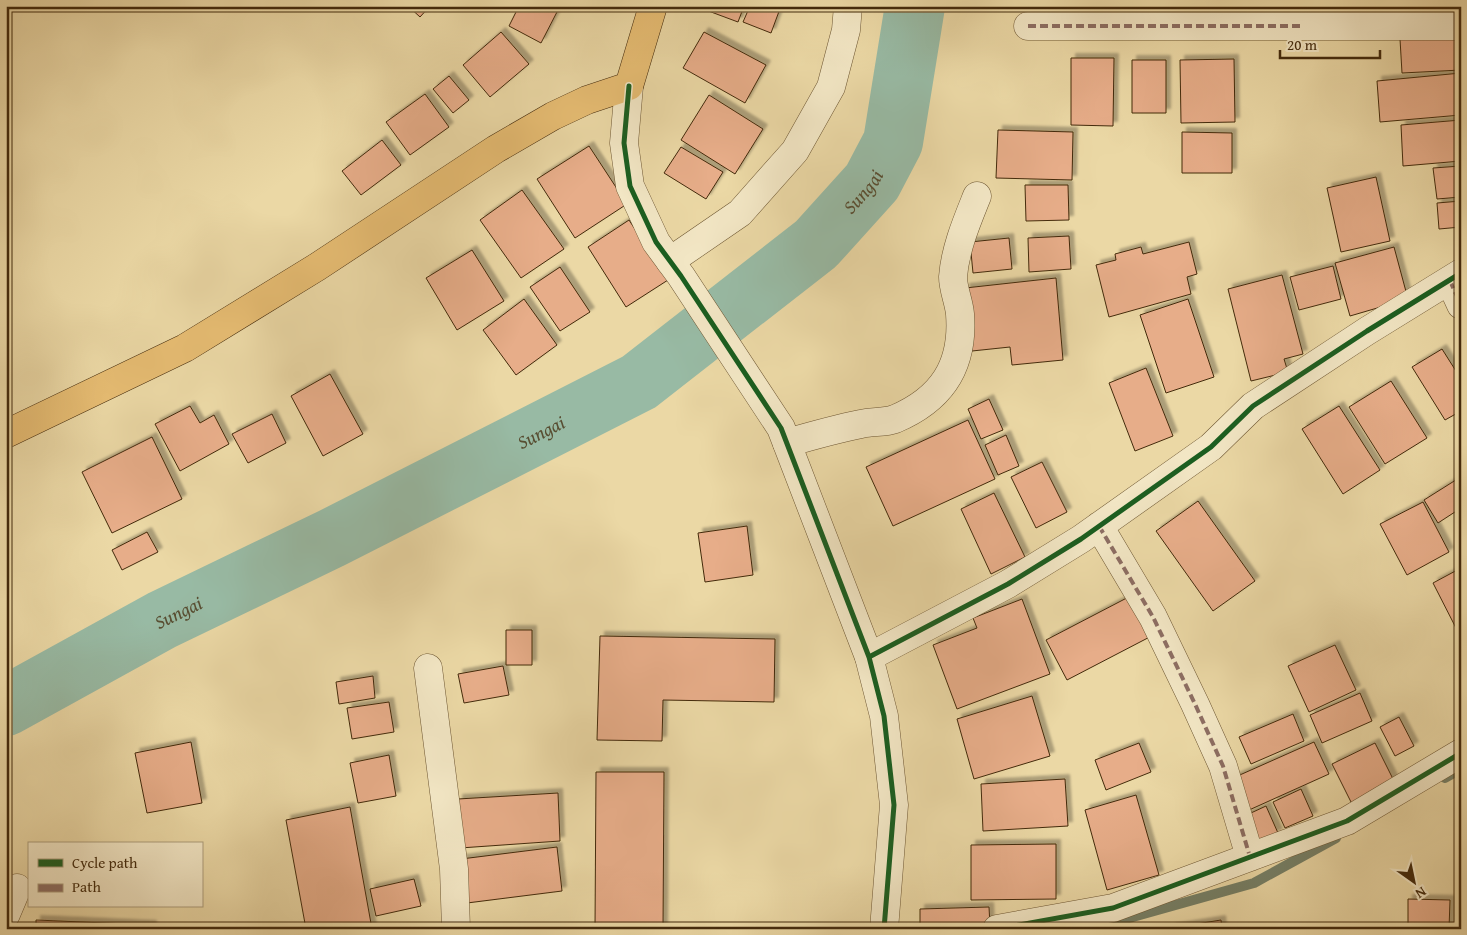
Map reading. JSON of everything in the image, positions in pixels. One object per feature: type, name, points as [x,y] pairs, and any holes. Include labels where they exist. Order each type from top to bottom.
[{"type":"highway","points":[[6,434],[185,348],[317,268],[496,149],[553,116],[587,100],[629,86],[653,6]]},
{"type":"street","points":[[676,268],[740,213],[795,152],[831,86],[846,30],[848,6]]},
{"type":"street","points":[[1028,26],[1304,16],[1461,26]]},
{"type":"street","points":[[629,86],[624,143],[630,186],[656,242],[676,268],[784,435],[869,657],[884,716],[894,805],[884,929]]},
{"type":"street","points":[[784,435],[892,420],[916,409],[939,390],[953,368],[960,315],[953,277],[962,235],[977,196]]},
{"type":"street","points":[[869,657],[1008,584],[1099,526],[1211,447],[1254,406],[1367,331],[1457,286]]},
{"type":"street","points":[[1099,526],[1153,617],[1195,704],[1223,766],[1250,857]]},
{"type":"street","points":[[428,668],[454,869],[456,929]]},
{"type":"street","points":[[997,929],[1113,908],[1250,857],[1347,820],[1461,753]]},
{"type":"street","points":[[6,914],[17,888]]},
{"type":"building","points":[[408,6],[430,6],[420,17]]},
{"type":"building","points":[[519,6],[550,6],[558,10],[541,43],[509,26]]},
{"type":"building","points":[[695,6],[744,6],[738,22]]},
{"type":"building","points":[[750,6],[781,6],[771,33],[743,22]]},
{"type":"building","points":[[1188,6],[1241,6],[1241,11],[1188,8]]},
{"type":"building","points":[[501,32],[529,64],[490,97],[463,65]]},
{"type":"building","points":[[704,32],[766,65],[745,103],[683,68]]},
{"type":"building","points":[[1461,36],[1461,70],[1402,73],[1400,39]]},
{"type":"building","points":[[1071,58],[1114,58],[1113,126],[1071,125]]},
{"type":"building","points":[[1234,59],[1235,122],[1181,123],[1180,60]]},
{"type":"building","points":[[1132,60],[1166,60],[1166,113],[1132,113]]},
{"type":"building","points":[[1461,73],[1461,115],[1380,122],[1377,81]]},
{"type":"building","points":[[449,76],[469,100],[453,113],[433,89]]},
{"type":"building","points":[[425,94],[449,127],[410,155],[386,122]]},
{"type":"building","points":[[709,95],[763,129],[735,174],[681,140]]},
{"type":"building","points":[[1461,120],[1461,161],[1403,166],[1401,125]]},
{"type":"building","points":[[998,130],[1073,132],[1072,180],[996,178]]},
{"type":"building","points":[[1182,132],[1232,133],[1232,173],[1182,173]]},
{"type":"building","points":[[382,140],[401,165],[361,195],[342,171]]},
{"type":"building","points":[[589,146],[627,204],[575,238],[537,179]]},
{"type":"building","points":[[681,147],[723,172],[706,199],[664,173]]},
{"type":"building","points":[[1461,166],[1461,197],[1437,199],[1433,168]]},
{"type":"building","points":[[1376,177],[1390,241],[1341,252],[1327,188]]},
{"type":"building","points":[[1025,185],[1068,185],[1069,220],[1026,221]]},
{"type":"building","points":[[522,190],[564,249],[521,278],[480,220]]},
{"type":"building","points":[[1461,201],[1461,227],[1439,229],[1437,203]]},
{"type":"building","points":[[629,220],[668,280],[626,307],[588,247]]},
{"type":"building","points":[[1069,236],[1071,269],[1029,272],[1028,238]]},
{"type":"building","points":[[1009,238],[1012,269],[973,273],[970,242]]},
{"type":"building","points":[[1189,242],[1197,274],[1187,277],[1191,294],[1109,317],[1096,265],[1116,260],[1115,254],[1141,247],[1143,254]]},
{"type":"building","points":[[1394,247],[1408,299],[1350,316],[1335,263]]},
{"type":"building","points":[[472,250],[504,301],[457,330],[426,278]]},
{"type":"building","points":[[1333,266],[1341,299],[1299,310],[1290,277]]},
{"type":"building","points":[[560,267],[590,312],[560,331],[530,287]]},
{"type":"building","points":[[1282,275],[1303,354],[1284,359],[1288,372],[1251,381],[1228,289]]},
{"type":"building","points":[[1056,278],[1063,360],[1012,365],[1010,347],[972,351],[965,288]]},
{"type":"building","points":[[524,299],[557,345],[516,375],[483,330]]},
{"type":"building","points":[[1188,299],[1214,377],[1166,393],[1140,315]]},
{"type":"building","points":[[1442,349],[1461,379],[1461,411],[1445,420],[1412,367]]},
{"type":"building","points":[[1146,368],[1173,436],[1135,451],[1109,383]]},
{"type":"building","points":[[330,374],[363,434],[323,456],[291,396]]},
{"type":"building","points":[[1391,381],[1427,438],[1385,464],[1349,407]]},
{"type":"building","points":[[989,399],[1003,430],[981,439],[968,409]]},
{"type":"building","points":[[190,406],[200,423],[214,415],[229,444],[180,471],[155,424]]},
{"type":"building","points":[[1339,406],[1380,470],[1343,494],[1302,429]]},
{"type":"building","points":[[272,414],[286,443],[248,463],[232,434]]},
{"type":"building","points":[[968,420],[995,479],[893,526],[866,467]]},
{"type":"building","points":[[1006,435],[1019,466],[998,475],[985,445]]},
{"type":"building","points":[[152,437],[182,499],[112,533],[82,472]]},
{"type":"building","points":[[1042,462],[1067,512],[1036,528],[1011,477]]},
{"type":"building","points":[[1459,478],[1461,480],[1461,508],[1438,523],[1424,500]]},
{"type":"building","points":[[994,493],[1025,557],[991,574],[961,509]]},
{"type":"building","points":[[1198,501],[1255,581],[1213,611],[1156,531]]},
{"type":"building","points":[[1423,502],[1449,552],[1407,575],[1380,524]]},
{"type":"building","points":[[747,526],[753,575],[705,582],[698,533]]},
{"type":"building","points":[[147,532],[158,552],[122,570],[112,550]]},
{"type":"building","points":[[1461,568],[1461,628],[1457,630],[1433,583]]},
{"type":"building","points":[[1144,589],[1165,629],[1067,680],[1046,640]]},
{"type":"building","points":[[1022,599],[1050,674],[957,709],[933,645],[977,628],[973,618]]},
{"type":"building","points":[[506,630],[532,630],[532,665],[506,665]]},
{"type":"building","points":[[600,636],[775,639],[774,702],[663,700],[662,741],[597,740]]},
{"type":"building","points":[[1335,645],[1356,690],[1309,712],[1288,666]]},
{"type":"building","points":[[503,666],[509,695],[464,703],[458,674]]},
{"type":"building","points":[[373,676],[375,698],[339,704],[336,682]]},
{"type":"building","points":[[1360,693],[1372,721],[1322,743],[1310,715]]},
{"type":"building","points":[[1032,696],[1050,756],[974,779],[957,719]]},
{"type":"building","points":[[389,702],[394,732],[352,739],[347,708]]},
{"type":"building","points":[[1293,714],[1304,741],[1251,764],[1239,737]]},
{"type":"building","points":[[1399,717],[1414,746],[1395,756],[1380,727]]},
{"type":"building","points":[[191,742],[202,803],[147,813],[135,753]]},
{"type":"building","points":[[1314,742],[1329,774],[1238,815],[1224,782]]},
{"type":"building","points":[[1139,743],[1151,772],[1106,790],[1095,760]]},
{"type":"building","points":[[1375,743],[1396,785],[1353,806],[1332,764]]},
{"type":"building","points":[[389,755],[396,796],[358,803],[350,763]]},
{"type":"building","points":[[596,772],[664,772],[663,929],[595,929]]},
{"type":"building","points":[[1065,779],[1068,826],[983,831],[981,784]]},
{"type":"building","points":[[1301,789],[1313,816],[1285,828],[1273,802]]},
{"type":"building","points":[[558,793],[560,841],[460,848],[458,799]]},
{"type":"building","points":[[1136,795],[1159,875],[1107,890],[1085,810]]},
{"type":"building","points":[[1266,806],[1278,833],[1250,845],[1238,819]]},
{"type":"building","points":[[350,807],[372,929],[306,929],[286,820]]},
{"type":"building","points":[[1056,844],[1056,899],[971,900],[971,845]]},
{"type":"building","points":[[557,847],[562,891],[467,903],[461,859]]},
{"type":"building","points":[[414,879],[421,906],[376,916],[370,889]]},
{"type":"building","points":[[1408,899],[1450,900],[1449,929],[1408,929]]},
{"type":"building","points":[[989,907],[990,926],[920,928],[920,909]]},
{"type":"building","points":[[36,920],[152,925],[152,929],[36,929]]},
{"type":"building","points":[[1221,920],[1222,929],[1171,929],[1171,928]]},
{"type":"waterway","name":"Sungai","points":[[6,706],[162,620],[332,538],[639,382],[816,244],[872,182],[893,142],[915,6]]},
{"type":"waterway","points":[[1445,778],[1461,769]]},
{"type":"waterway","points":[[1090,929],[1254,883],[1336,838]]},
{"type":"marked path","points":[[1028,26],[1304,26]]},
{"type":"marked path","points":[[1450,281],[1461,305]]},
{"type":"marked path","points":[[1099,526],[1153,617],[1195,704],[1223,766],[1250,857]]},
{"type":"cycle path","points":[[629,86],[624,143],[630,186],[656,242],[681,276],[781,428],[869,657],[884,716],[894,805],[884,929]]},
{"type":"cycle path","points":[[869,657],[1008,584],[1081,539],[1211,447],[1253,406],[1367,331],[1461,273]]},
{"type":"cycle path","points":[[997,929],[1113,908],[1347,821],[1461,753]]}]
